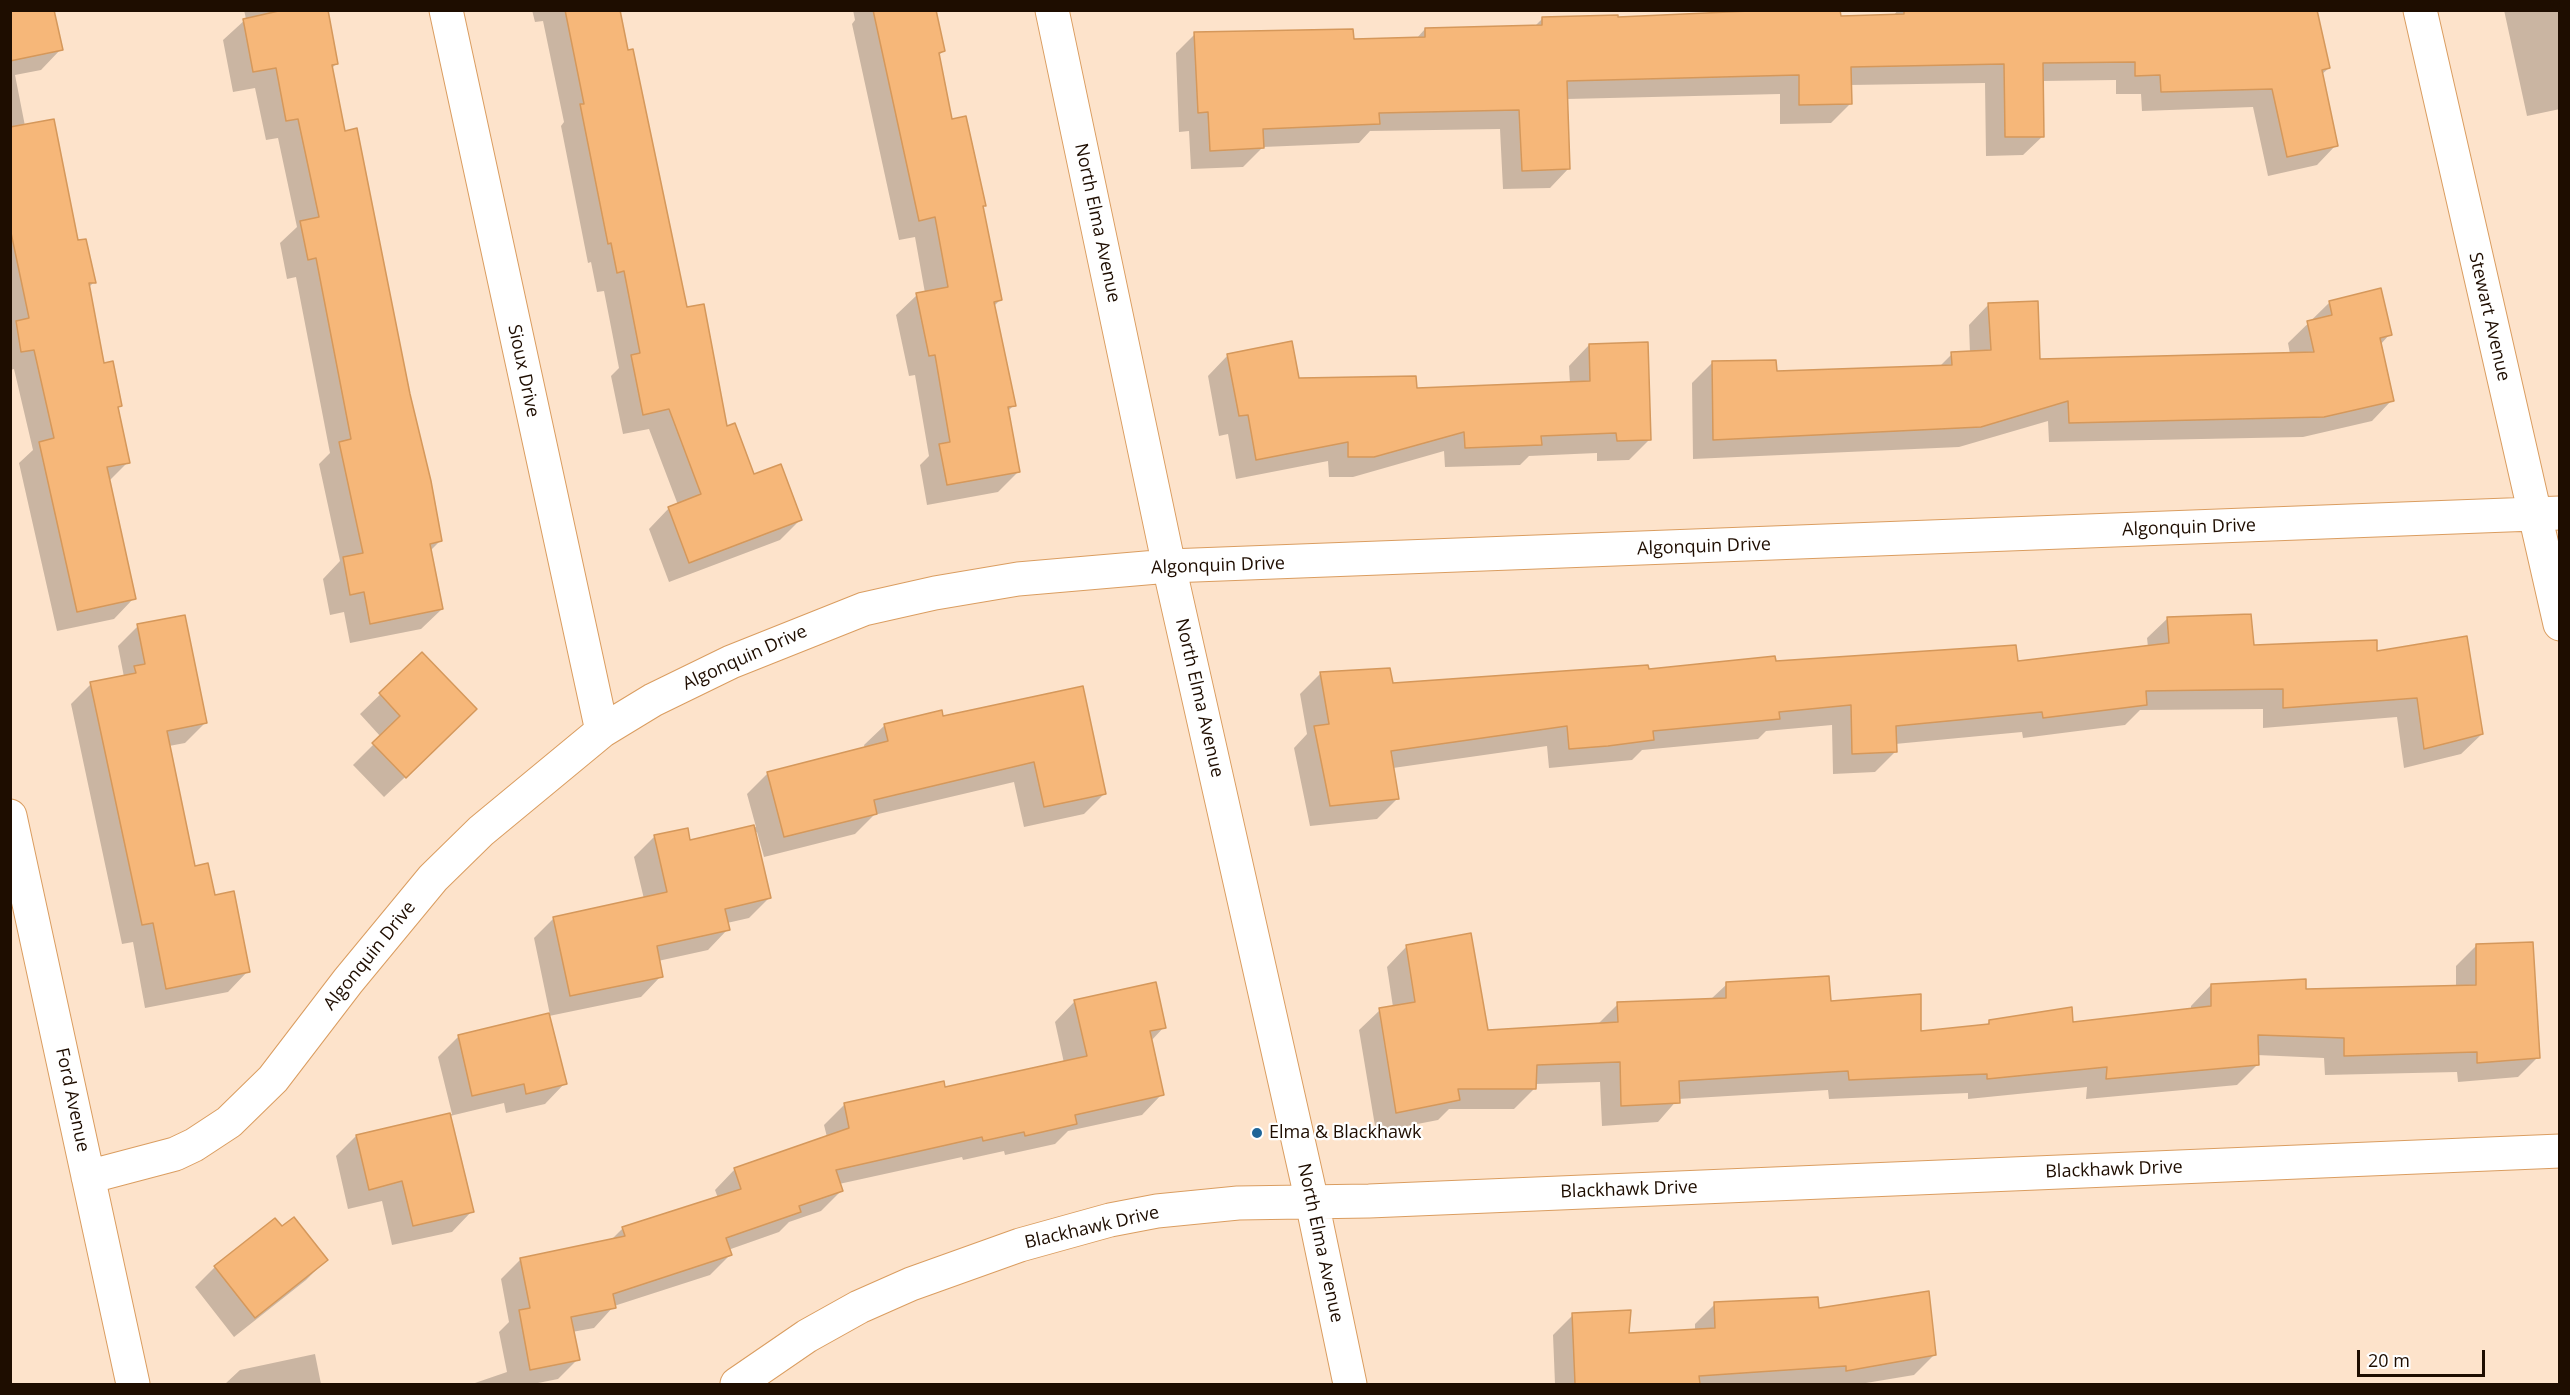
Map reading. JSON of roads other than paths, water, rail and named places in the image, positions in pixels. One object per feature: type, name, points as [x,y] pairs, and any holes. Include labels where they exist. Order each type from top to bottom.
[{"type":"street","name":"Sioux Drive","points":[[446,10],[602,731]]},
{"type":"street","name":"North Elma Avenue","points":[[1052,10],[1169,567],[1312,1202],[1350,1384]]},
{"type":"street","name":"Stewart Avenue","points":[[2420,10],[2546,514],[2559,624]]},
{"type":"street","name":"Algonquin Drive","points":[[88,1177],[175,1154],[194,1145],[229,1122],[273,1078],[355,972],[433,878],[490,823],[602,731],[653,700],[731,662],[864,609],[935,593],[1018,579],[1169,567],[2546,514]]},
{"type":"street","name":"Ford Avenue","points":[[10,816],[133,1384]]},
{"type":"street","name":"Blackhawk Drive","points":[[737,1384],[807,1336],[859,1307],[989,1254],[1110,1220],[1157,1211],[1238,1203],[1312,1202],[2559,1151]]},
{"type":"place","name":"Elma & Blackhawk","points":[[1257,1133]]}]
